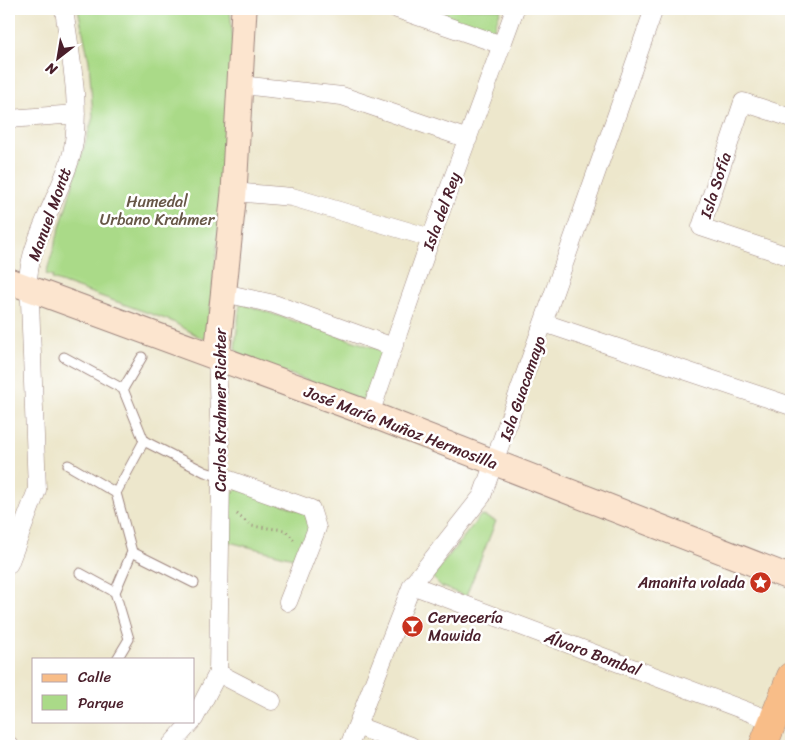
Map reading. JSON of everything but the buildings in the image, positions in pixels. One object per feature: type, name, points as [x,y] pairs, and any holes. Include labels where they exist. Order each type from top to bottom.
[{"type":"main road","points":[[763,746],[791,676]]},
{"type":"street","name":"Manuel Montt","points":[[9,564],[13,541],[37,490],[30,301],[18,284],[30,264],[72,153],[76,114],[64,9]]},
{"type":"street","name":"Carlos Krahmer Richter","points":[[195,717],[218,673],[221,477],[217,356],[234,192],[244,9]]},
{"type":"street","points":[[398,9],[502,45]]},
{"type":"street","name":"Isla del Rey","points":[[370,414],[431,238],[515,9]]},
{"type":"street","name":"Isla Guacamayo","points":[[348,746],[358,726],[412,585],[482,496],[654,9]]},
{"type":"street","points":[[241,86],[342,96],[468,139]]},
{"type":"street","name":"Isla Sofía","points":[[791,118],[743,102],[701,227],[791,257]]},
{"type":"street","points":[[9,118],[76,114]]},
{"type":"street","points":[[234,192],[292,197],[431,238]]},
{"type":"street","name":"José María Muñoz Hermosilla","points":[[18,284],[370,414],[791,578]]},
{"type":"street","points":[[224,294],[274,304],[393,347]]},
{"type":"street","points":[[544,324],[791,406]]},
{"type":"street","points":[[221,477],[311,509],[317,528],[288,602]]},
{"type":"street","name":"Álvaro Bombal","points":[[412,585],[773,721]]},
{"type":"street","points":[[218,673],[272,701]]},
{"type":"street","name":"Carlos Krahmer Richter","points":[[170,746],[191,722]]},
{"type":"street","points":[[358,726],[411,746]]},
{"type":"lane","points":[[123,389],[142,357]]},
{"type":"lane","points":[[64,358],[123,389],[144,441],[205,472],[221,477]]},
{"type":"lane","points":[[118,658],[129,639],[115,592],[132,552],[116,493],[144,441]]},
{"type":"lane","points":[[68,465],[116,493]]},
{"type":"lane","points":[[132,552],[194,584]]},
{"type":"lane","points":[[80,573],[115,592]]},
{"type":"path","points":[[233,507],[245,523],[262,529],[285,530],[294,540],[308,550]]},
{"type":"green space","name":"Humedal Urbano Krahmer","points":[[78,9],[230,9],[236,70],[207,341],[171,321],[52,279],[53,276],[46,274],[93,117],[89,61]]},
{"type":"green space","points":[[416,9],[501,9],[492,34]]},
{"type":"green space","points":[[240,303],[384,351],[369,397],[361,400],[243,357],[235,349]]},
{"type":"green space","points":[[239,488],[306,513],[310,532],[301,560],[229,542],[231,493]]},
{"type":"green space","points":[[481,515],[496,521],[466,596],[442,587],[432,577]]},
{"type":"place","name":"Amanita volada","points":[[761,582]]},
{"type":"place","name":"Cervecería Mawida","points":[[412,626]]}]
